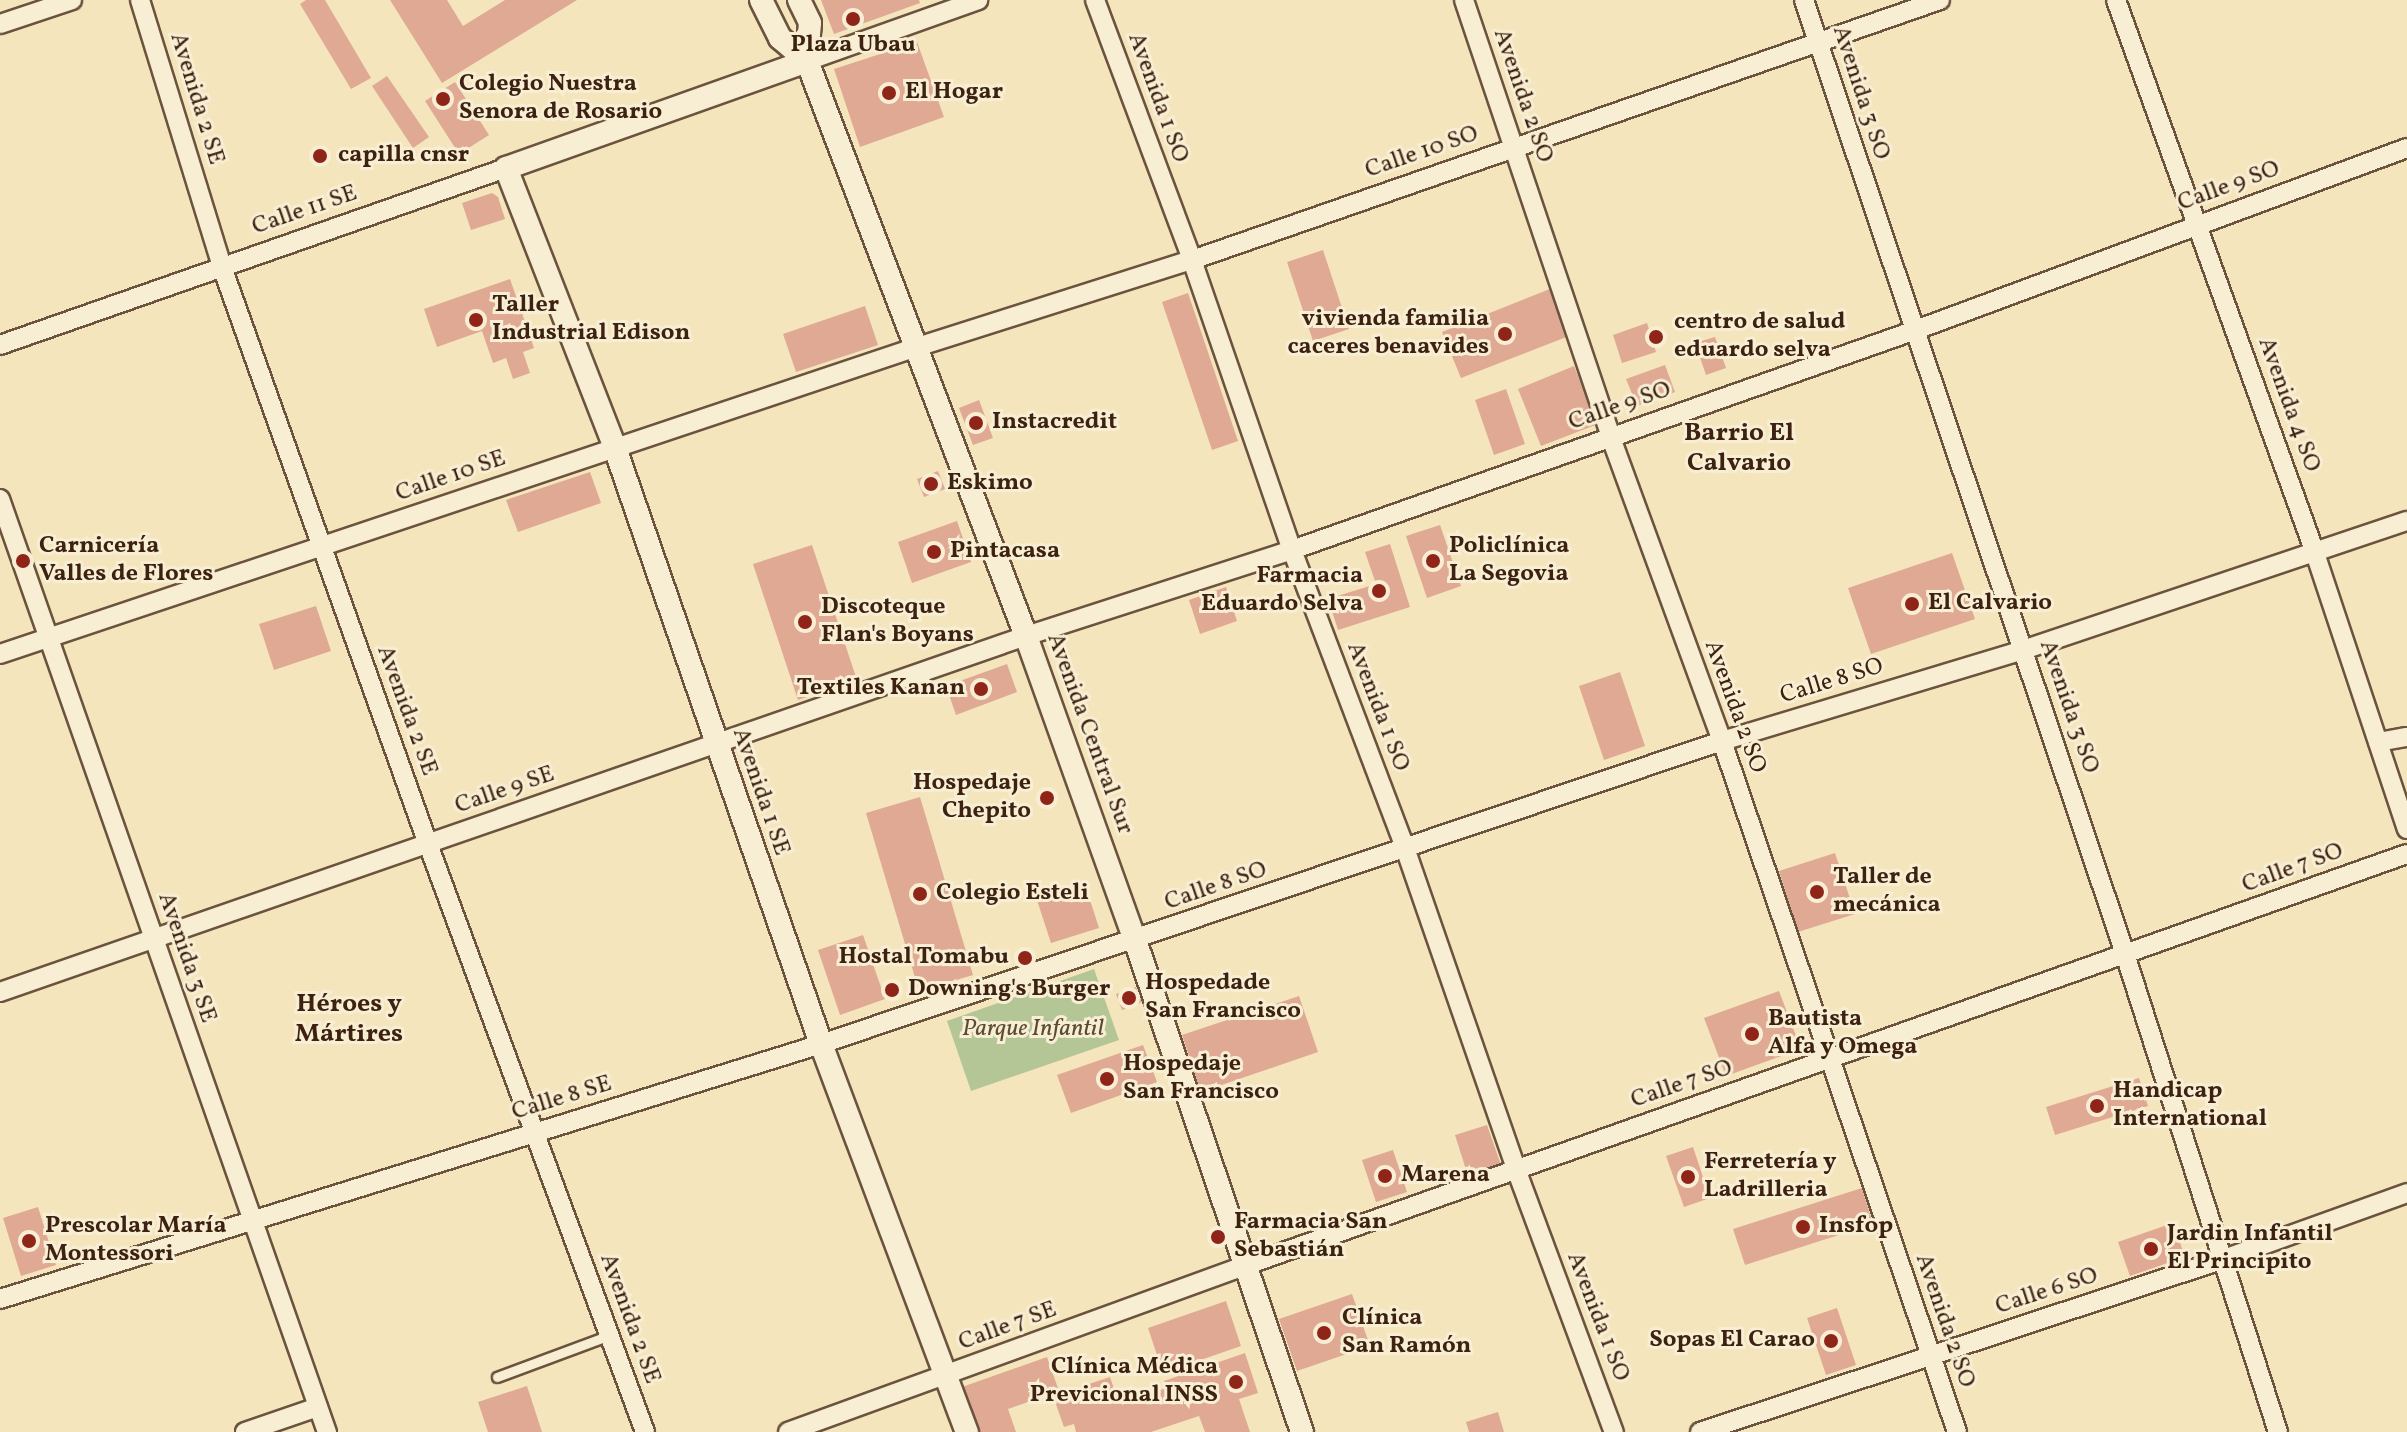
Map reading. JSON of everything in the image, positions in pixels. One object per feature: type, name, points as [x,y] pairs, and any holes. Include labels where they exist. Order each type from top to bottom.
[{"type":"street","points":[[0,24],[72,0]]},
{"type":"street","name":"Avenida 2 SE","points":[[140,0],[222,267],[428,844],[645,1432]]},
{"type":"street","name":"Avenida Central Sur","points":[[761,0],[780,38],[807,61]]},
{"type":"street","name":"Avenida Central Sur","points":[[799,0],[810,23],[807,61],[1026,636],[1135,940],[1302,1432]]},
{"type":"street","points":[[807,61],[978,0]]},
{"type":"street","name":"Avenida 1 SO","points":[[1095,0],[1192,260],[1292,550],[1405,848],[1516,1169],[1614,1432]]},
{"type":"street","name":"Avenida 2 SO","points":[[1464,0],[1610,435],[1722,741],[1957,1432]]},
{"type":"street","name":"Avenida 3 SO","points":[[1804,0],[2125,954],[2278,1432]]},
{"type":"street","name":"Calle 10 SO","points":[[917,347],[1192,260],[1940,0]]},
{"type":"street","name":"Avenida 4 SO","points":[[2116,0],[2314,550],[2407,829]]},
{"type":"street","name":"Calle 11 SE","points":[[0,345],[807,61]]},
{"type":"street","name":"Calle 9 SO","points":[[1026,636],[1292,550],[1610,435],[1913,331],[2197,223],[2407,148]]},
{"type":"street","name":"Avenida 1 SE","points":[[506,168],[615,448],[821,1044],[967,1432]]},
{"type":"street","name":"Calle 10 SE","points":[[0,654],[917,347]]},
{"type":"street","name":"Avenida 3 SE","points":[[0,499],[327,1432]]},
{"type":"street","name":"Calle 8 SO","points":[[1135,940],[1722,741],[2023,650],[2407,521]]},
{"type":"street","name":"Calle 9 SE","points":[[0,992],[1026,636]]},
{"type":"street","points":[[2378,742],[2407,737]]},
{"type":"street","name":"Calle 7 SO","points":[[1244,1266],[2407,854]]},
{"type":"street","name":"Calle 8 SE","points":[[0,1299],[821,1044],[1135,940]]},
{"type":"street","name":"Calle 6 SO","points":[[1700,1432],[2224,1259],[2407,1193]]},
{"type":"street","name":"Calle 7 SE","points":[[788,1432],[1244,1266]]},
{"type":"street","points":[[245,1432],[318,1407]]},
{"type":"lane","points":[[497,1377],[610,1335]]},
{"type":"green space","name":"Parque Infantil","points":[[1094,969],[1119,1040],[971,1091],[947,1021]]},
{"type":"building","points":[[306,0],[325,0],[371,78],[351,89],[300,4]]},
{"type":"building","points":[[390,0],[447,0],[463,26],[505,0],[577,0],[442,83]]},
{"type":"building","name":"Plaza Ubau","points":[[821,0],[919,0],[920,3],[834,34]]},
{"type":"building","name":"El Hogar","points":[[917,42],[944,117],[860,147],[834,69]]},
{"type":"building","points":[[387,76],[429,137],[413,148],[372,86]]},
{"type":"building","points":[[455,82],[489,135],[459,154],[425,101]]},
{"type":"building","points":[[492,193],[498,197],[505,219],[471,230],[462,203]]},
{"type":"building","points":[[1323,250],[1349,329],[1313,341],[1287,262]]},
{"type":"building","name":"Taller Industrial Edison","points":[[510,279],[534,348],[523,352],[530,373],[513,379],[506,358],[493,363],[482,331],[437,347],[424,309]]},
{"type":"building","name":"vivienda familia caceres benavides","points":[[1550,289],[1569,336],[1461,378],[1442,332]]},
{"type":"building","points":[[1188,293],[1238,441],[1212,450],[1162,302]]},
{"type":"building","points":[[865,306],[878,345],[796,372],[783,334]]},
{"type":"building","points":[[1647,323],[1656,352],[1622,363],[1613,335]]},
{"type":"building","points":[[1715,337],[1726,368],[1706,375],[1695,343]]},
{"type":"building","points":[[1665,365],[1675,392],[1637,406],[1626,379]]},
{"type":"building","points":[[1574,366],[1598,424],[1541,446],[1518,389]]},
{"type":"building","points":[[1506,389],[1525,444],[1494,455],[1475,400]]},
{"type":"building","name":"Instacredit","points":[[979,400],[993,438],[973,445],[959,408]]},
{"type":"building","name":"Eskimo","points":[[938,471],[945,489],[924,497],[917,479]]},
{"type":"building","points":[[590,472],[601,503],[518,532],[506,500]]},
{"type":"building","name":"Pintacasa","points":[[957,521],[971,562],[912,583],[898,542]]},
{"type":"building","name":"Policlínica La Segovia","points":[[1440,525],[1461,586],[1427,598],[1406,536]]},
{"type":"building","name":"Farmacia Eduardo Selva","points":[[1390,544],[1410,607],[1338,630],[1328,599],[1376,584],[1365,552]]},
{"type":"building","name":"Discoteque Flan's Boyans","points":[[812,545],[857,680],[798,700],[753,564]]},
{"type":"building","name":"El Calvario","points":[[1952,553],[1975,619],[1871,654],[1848,588]]},
{"type":"building","points":[[1226,587],[1237,621],[1200,634],[1189,600]]},
{"type":"building","points":[[316,606],[331,651],[274,670],[259,624]]},
{"type":"building","name":"Textiles Kanan","points":[[1007,664],[1017,692],[956,715],[946,686]]},
{"type":"building","points":[[1620,672],[1645,746],[1604,760],[1579,686]]},
{"type":"building","name":"Colegio Esteli","points":[[920,797],[973,975],[919,991],[866,813]]},
{"type":"building","name":"Taller de mecánica","points":[[1835,853],[1855,914],[1798,932],[1779,871]]},
{"type":"building","points":[[1084,881],[1099,928],[1051,943],[1036,897]]},
{"type":"building","points":[[863,935],[885,999],[840,1015],[818,950]]},
{"type":"building","name":"Hospedade San Francisco","points":[[1136,987],[1142,1002],[1122,1010],[1116,994]]},
{"type":"building","name":"Bautista Alfa y Omega","points":[[1779,991],[1801,1049],[1726,1076],[1704,1018]]},
{"type":"building","points":[[1299,996],[1318,1052],[1201,1092],[1182,1035]]},
{"type":"building","name":"Hospedaje San Francisco","points":[[1143,1045],[1157,1082],[1071,1113],[1057,1075]]},
{"type":"building","name":"Handicap International","points":[[2139,1078],[2148,1106],[2055,1135],[2046,1107]]},
{"type":"building","points":[[1487,1125],[1501,1165],[1468,1176],[1455,1135]]},
{"type":"building","name":"Ferretería y Ladrilleria","points":[[1693,1147],[1710,1198],[1684,1207],[1666,1156]]},
{"type":"building","name":"Marena","points":[[1393,1150],[1407,1192],[1376,1202],[1362,1160]]},
{"type":"building","name":"Insfop","points":[[1862,1188],[1873,1224],[1745,1265],[1733,1229]]},
{"type":"building","name":"Prescolar María Montessori","points":[[38,1207],[56,1265],[21,1276],[3,1218]]},
{"type":"building","name":"Jardin Infantil El Principito","points":[[2173,1223],[2185,1257],[2130,1276],[2118,1242]]},
{"type":"building","name":"Clínica San Ramón","points":[[1352,1294],[1370,1346],[1297,1371],[1279,1319]]},
{"type":"building","points":[[1226,1301],[1241,1346],[1163,1373],[1148,1328]]},
{"type":"building","name":"Sopas El Carao","points":[[1837,1308],[1856,1365],[1826,1375],[1807,1318]]},
{"type":"building","points":[[1245,1353],[1258,1393],[1239,1399],[1250,1432],[1205,1432],[1199,1416],[1151,1432],[1076,1432],[1074,1424],[1064,1427],[1053,1396],[1110,1377],[1119,1404],[1166,1388],[1164,1381]]},
{"type":"building","points":[[1047,1357],[1059,1391],[1008,1409],[1016,1432],[978,1432],[962,1387]]},
{"type":"building","points":[[527,1386],[542,1432],[488,1432],[478,1402]]},
{"type":"building","points":[[1498,1412],[1504,1432],[1469,1432],[1466,1422]]},
{"type":"place","name":"Plaza Ubau","points":[[853,19]]},
{"type":"place","name":"El Hogar","points":[[889,93]]},
{"type":"place","name":"Colegio Nuestra Senora de Rosario","points":[[443,99]]},
{"type":"place","name":"capilla cnsr","points":[[320,156]]},
{"type":"place","name":"Taller Industrial Edison","points":[[476,320]]},
{"type":"place","name":"vivienda familia caceres benavides","points":[[1505,334]]},
{"type":"place","name":"centro de salud eduardo selva","points":[[1656,337]]},
{"type":"place","name":"Instacredit","points":[[976,423]]},
{"type":"place","name":"Eskimo","points":[[931,484]]},
{"type":"place","name":"Pintacasa","points":[[934,552]]},
{"type":"place","name":"Carnicería Valles de Flores","points":[[23,561]]},
{"type":"place","name":"Policlínica La Segovia","points":[[1433,561]]},
{"type":"place","name":"Farmacia Eduardo Selva","points":[[1379,591]]},
{"type":"place","name":"El Calvario","points":[[1912,604]]},
{"type":"place","name":"Discoteque Flan's Boyans","points":[[805,622]]},
{"type":"place","name":"Textiles Kanan","points":[[981,689]]},
{"type":"place","name":"Hospedaje Chepito","points":[[1047,798]]},
{"type":"place","name":"Taller de mecánica","points":[[1817,892]]},
{"type":"place","name":"Colegio Esteli","points":[[920,894]]},
{"type":"place","name":"Hostal Tomabu","points":[[1025,958]]},
{"type":"place","name":"Downing's Burger","points":[[892,990]]},
{"type":"place","name":"Hospedade San Francisco","points":[[1129,998]]},
{"type":"place","name":"Bautista Alfa y Omega","points":[[1752,1034]]},
{"type":"place","name":"Hospedaje San Francisco","points":[[1107,1079]]},
{"type":"place","name":"Handicap International","points":[[2097,1106]]},
{"type":"place","name":"Marena","points":[[1385,1176]]},
{"type":"place","name":"Ferretería y Ladrilleria","points":[[1688,1177]]},
{"type":"place","name":"Insfop","points":[[1803,1227]]},
{"type":"place","name":"Farmacia San Sebastián","points":[[1218,1237]]},
{"type":"place","name":"Prescolar María Montessori","points":[[29,1241]]},
{"type":"place","name":"Jardin Infantil El Principito","points":[[2151,1249]]},
{"type":"place","name":"Clínica San Ramón","points":[[1324,1333]]},
{"type":"place","name":"Sopas El Carao","points":[[1831,1341]]},
{"type":"place","name":"Clínica Médica Previcional INSS","points":[[1236,1382]]},
{"type":"district","name":"Barrio El Calvario","points":[[1739,449]]},
{"type":"district","name":"Héroes y Mártires","points":[[349,1020]]}]
